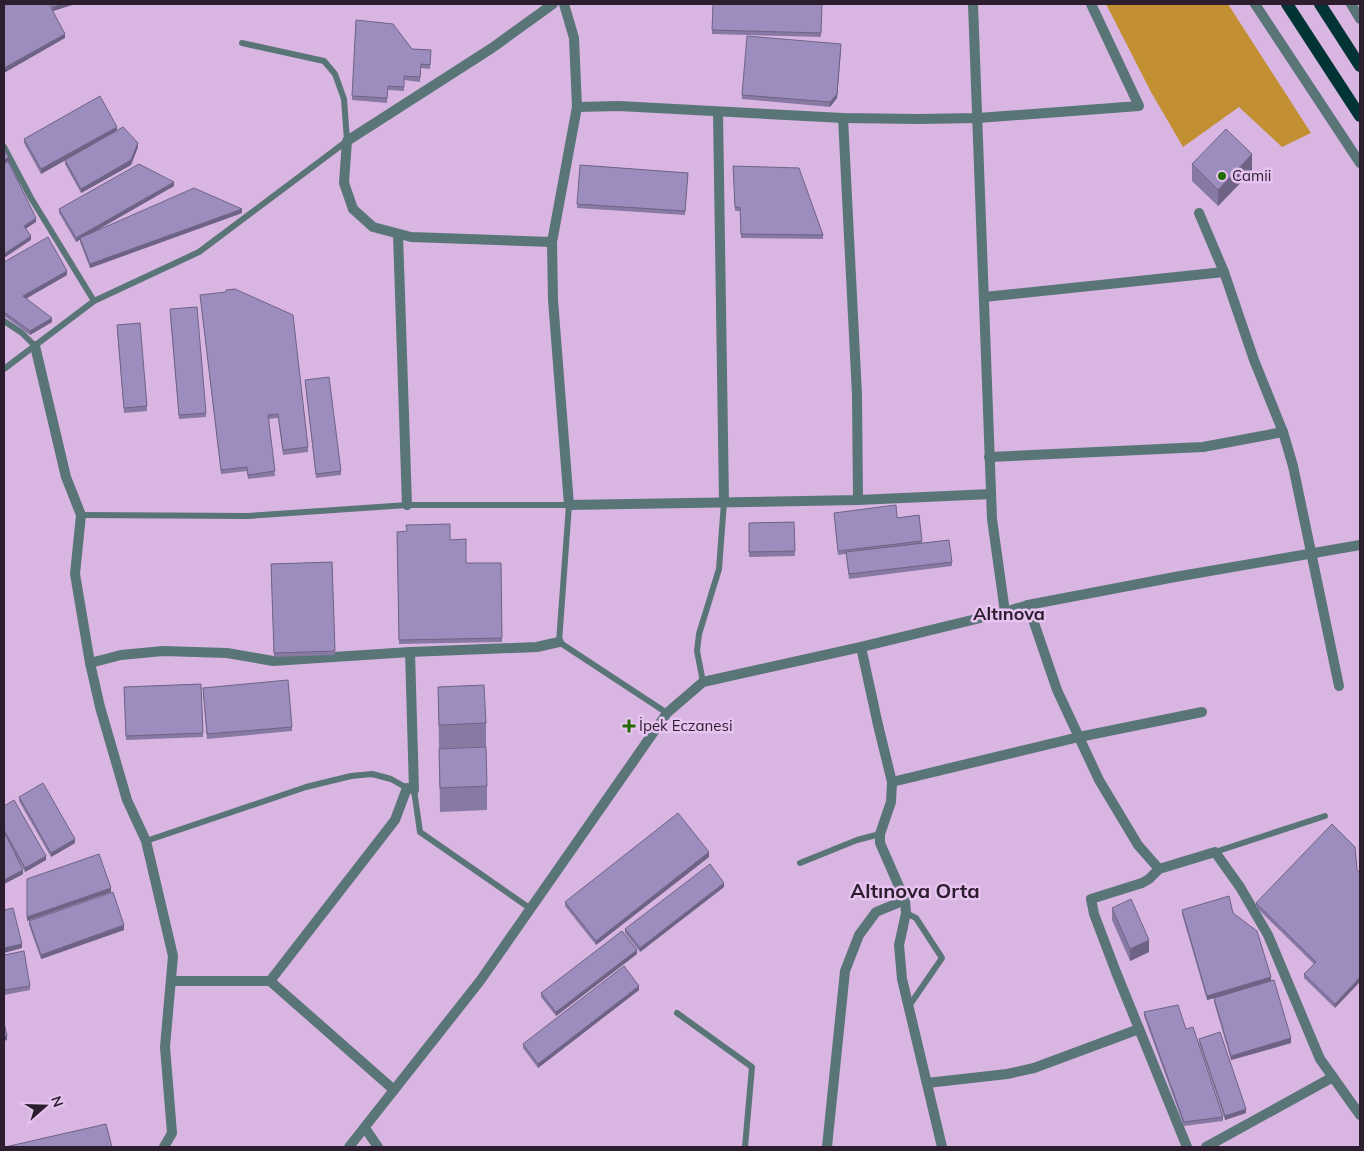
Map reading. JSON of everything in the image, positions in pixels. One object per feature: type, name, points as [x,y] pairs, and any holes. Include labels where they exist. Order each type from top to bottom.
[{"type":"main road","points":[[1286,4],[1360,116]]},
{"type":"main road","points":[[1320,4],[1360,66]]},
{"type":"street","points":[[552,242],[411,237],[373,227],[353,209],[344,183],[347,141],[492,48],[553,4]]},
{"type":"street","points":[[564,4],[574,38],[577,107],[552,242],[553,300],[568,505],[858,500],[991,494]]},
{"type":"street","points":[[974,4],[992,518],[1005,612]]},
{"type":"street","points":[[577,107],[619,106],[843,118],[978,118],[1139,106],[1091,4]]},
{"type":"street","points":[[1255,4],[1360,163]]},
{"type":"street","points":[[1351,4],[1360,19]]},
{"type":"street","points":[[718,112],[724,502]]},
{"type":"street","points":[[843,118],[857,395],[858,500]]},
{"type":"street","points":[[1199,213],[1224,272],[1254,360],[1283,432],[1293,466],[1339,686]]},
{"type":"street","points":[[398,234],[407,505]]},
{"type":"street","points":[[984,297],[1224,272]]},
{"type":"street","points":[[35,346],[66,477],[81,515],[74,574],[90,663],[100,707],[127,800],[146,842],[173,956],[165,1047],[172,1133],[164,1147]]},
{"type":"street","points":[[989,457],[1203,447],[1283,432]]},
{"type":"street","points":[[349,1147],[480,980],[667,713],[704,682],[861,647],[1028,605],[1360,545]]},
{"type":"street","points":[[1028,605],[1057,690],[1099,780],[1138,845],[1160,869]]},
{"type":"street","points":[[90,663],[121,655],[163,651],[227,653],[273,661],[410,652],[537,647],[560,642]]},
{"type":"street","points":[[861,647],[892,782],[891,802],[880,834],[880,843],[905,900],[906,914],[900,946],[902,980],[942,1147]]},
{"type":"street","points":[[270,981],[395,820],[410,789],[410,652]]},
{"type":"street","points":[[892,782],[1079,737],[1202,712]]},
{"type":"street","points":[[1187,1147],[1094,914],[1092,898],[1142,883],[1160,869],[1214,852],[1240,887],[1268,934],[1320,1059],[1360,1115]]},
{"type":"street","points":[[827,1147],[844,971],[859,936],[876,912],[905,900]]},
{"type":"street","points":[[171,981],[270,981],[394,1090]]},
{"type":"street","points":[[927,1083],[1007,1074],[1034,1068],[1139,1029]]},
{"type":"street","points":[[1206,1147],[1333,1077]]},
{"type":"street","points":[[365,1128],[378,1147]]},
{"type":"lane","points":[[4,369],[94,301],[199,252],[347,141],[344,99],[335,74],[324,61],[242,43]]},
{"type":"lane","points":[[4,146],[31,198],[94,301]]},
{"type":"lane","points":[[4,321],[22,333],[35,346]]},
{"type":"lane","points":[[704,682],[697,651],[700,634],[719,569],[724,502]]},
{"type":"lane","points":[[81,515],[248,516],[407,505],[568,505],[560,642],[667,713]]},
{"type":"lane","points":[[146,842],[306,787],[351,776],[372,774],[391,779],[410,789],[420,832],[531,909]]},
{"type":"lane","points":[[1214,852],[1325,816]]},
{"type":"lane","points":[[800,863],[857,840],[880,834]]},
{"type":"lane","points":[[906,914],[916,918],[942,958],[909,1006]]},
{"type":"lane","points":[[677,1013],[752,1067],[745,1147]]},
{"type":"shaded area","points":[[1106,4],[1228,4],[1311,133],[1282,147],[1239,107],[1183,147],[1151,92]]},
{"type":"building","points":[[4,4],[49,4],[65,34],[4,68]]},
{"type":"building","points":[[51,4],[63,4],[53,7]]},
{"type":"building","points":[[713,4],[822,4],[821,33],[712,30]]},
{"type":"building","points":[[356,20],[393,24],[412,49],[431,50],[430,65],[421,64],[420,77],[404,76],[404,87],[388,86],[387,98],[352,96]]},
{"type":"building","points":[[747,36],[841,44],[837,94],[830,102],[742,95]]},
{"type":"building","points":[[100,96],[117,127],[41,169],[24,139]]},
{"type":"building","points":[[123,127],[138,143],[131,160],[81,189],[65,160]]},
{"type":"building","points":[[1226,129],[1252,154],[1218,190],[1192,164]]},
{"type":"building","points":[[4,150],[9,157],[4,160]]},
{"type":"building","points":[[8,161],[36,218],[24,226],[31,236],[4,254],[4,164]]},
{"type":"building","points":[[139,164],[174,182],[76,238],[59,209]]},
{"type":"building","points":[[580,165],[688,173],[685,211],[577,204]]},
{"type":"building","points":[[733,166],[799,168],[823,235],[741,234],[740,207],[735,207]]},
{"type":"building","points":[[194,188],[242,209],[90,264],[80,238]]},
{"type":"building","points":[[48,237],[67,271],[23,296],[52,318],[30,331],[4,312],[4,262]]},
{"type":"building","points":[[235,289],[293,315],[308,447],[283,450],[278,414],[268,415],[275,471],[248,475],[247,467],[221,470],[200,295]]},
{"type":"building","points":[[197,307],[206,413],[179,415],[170,309]]},
{"type":"building","points":[[140,323],[147,406],[124,408],[117,325]]},
{"type":"building","points":[[329,377],[341,471],[316,474],[305,380]]},
{"type":"building","points":[[896,505],[897,518],[919,515],[922,541],[838,551],[834,513]]},
{"type":"building","points":[[794,522],[795,551],[749,552],[749,523]]},
{"type":"building","points":[[450,524],[450,540],[466,539],[466,563],[501,563],[502,638],[399,640],[397,532],[407,531],[406,525]]},
{"type":"building","points":[[949,540],[952,562],[849,574],[846,552]]},
{"type":"building","points":[[332,562],[335,651],[274,653],[271,564]]},
{"type":"building","points":[[288,680],[292,727],[207,734],[203,688]]},
{"type":"building","points":[[201,684],[203,733],[126,736],[124,687]]},
{"type":"building","points":[[484,685],[486,723],[439,725],[438,687]]},
{"type":"building","points":[[486,747],[487,786],[440,788],[439,749]]},
{"type":"building","points":[[43,783],[75,839],[51,853],[19,797]]},
{"type":"building","points":[[14,800],[46,856],[25,868],[4,830],[4,806]]},
{"type":"building","points":[[678,813],[709,852],[596,941],[565,902]]},
{"type":"building","points":[[1332,824],[1355,847],[1357,870],[1360,873],[1360,977],[1335,1004],[1304,974],[1316,962],[1256,903]]},
{"type":"building","points":[[6,835],[23,870],[4,880],[4,836]]},
{"type":"building","points":[[99,854],[111,888],[27,917],[27,879]]},
{"type":"building","points":[[710,864],[724,883],[640,948],[625,929]]},
{"type":"building","points":[[113,892],[124,925],[41,955],[29,921]]},
{"type":"building","points":[[1229,896],[1233,913],[1257,931],[1271,977],[1207,996],[1182,910]]},
{"type":"building","points":[[1131,899],[1149,940],[1130,949],[1112,908]]},
{"type":"building","points":[[13,908],[22,944],[4,948],[4,910]]},
{"type":"building","points":[[622,931],[637,950],[556,1012],[541,993]]},
{"type":"building","points":[[24,951],[30,986],[4,990],[4,955]]},
{"type":"building","points":[[624,966],[639,986],[538,1064],[523,1044]]},
{"type":"building","points":[[1274,980],[1291,1038],[1231,1056],[1214,998]]},
{"type":"building","points":[[1178,1005],[1186,1029],[1193,1027],[1223,1117],[1184,1122],[1144,1012]]},
{"type":"building","points":[[4,1023],[7,1036],[4,1037]]},
{"type":"building","points":[[1220,1032],[1246,1109],[1225,1116],[1199,1039]]},
{"type":"building","points":[[106,1124],[112,1147],[5,1147]]},
{"type":"place","name":"Camii","points":[[1222,176]]},
{"type":"place","name":"İpek Eczanesi","points":[[629,726]]},
{"type":"district","name":"Altınova","points":[[1009,614]]},
{"type":"district","name":"Altınova Orta","points":[[915,891]]}]
